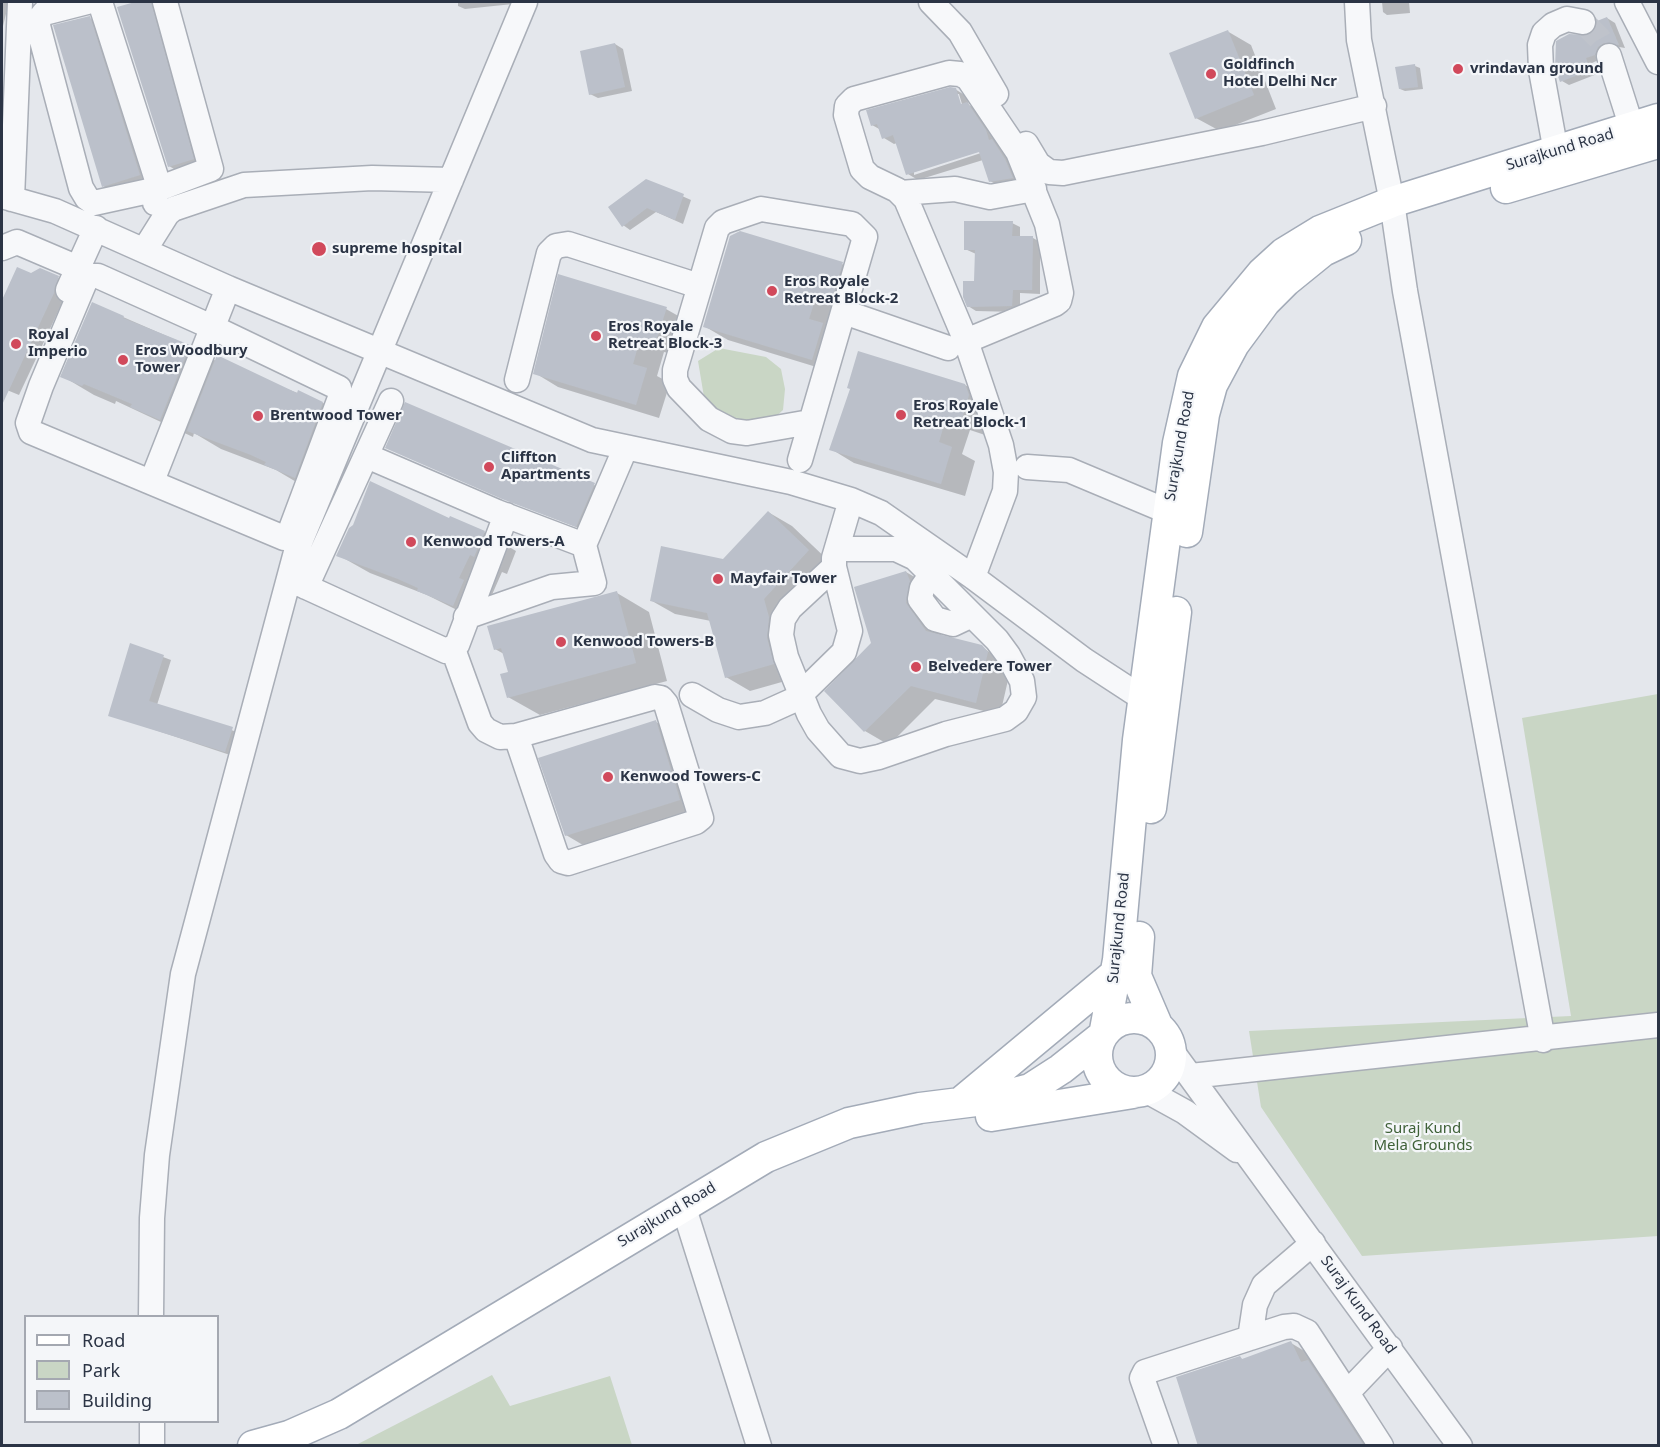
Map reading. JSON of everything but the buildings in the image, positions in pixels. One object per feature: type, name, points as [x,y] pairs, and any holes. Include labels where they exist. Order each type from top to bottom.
[{"type":"main road","name":"Surajkund Road","points":[[312,1446],[376,1412],[686,1213],[766,1157],[825,1131],[881,1116],[992,1099],[1030,1089],[1061,1069],[1103,1034],[1115,974],[1153,705],[1204,414],[1212,385],[1247,326],[1286,281],[1323,251],[1394,211],[1556,152],[1647,135]]},
{"type":"main road","name":"Surajkund Road","points":[[1164,1038],[1136,976],[1147,833],[1159,756],[1153,705],[1169,512],[1185,406],[1193,376],[1217,327],[1262,273],[1284,253],[1320,231],[1647,135]]},
{"type":"main road","points":[[960,1103],[1115,974]]},
{"type":"main road","points":[[1136,1018],[1164,1038],[1169,1068],[1164,1077],[1140,1092],[1113,1086],[1102,1077],[1097,1062],[1103,1034],[1124,1019],[1136,1018]]},
{"type":"main road","name":"Surajkund Road","points":[[253,1446],[289,1436],[339,1414],[686,1213],[775,1171],[842,1144],[915,1128],[1140,1092]]},
{"type":"street","points":[[43,2],[19,6],[7,198],[55,211],[228,288],[592,440],[625,449],[791,482],[851,500],[880,513],[973,577],[1084,660],[1153,705]]},
{"type":"street","points":[[87,2],[44,13],[37,22],[81,188],[87,198],[94,203],[158,189],[211,169],[165,2]]},
{"type":"street","points":[[100,2],[158,189],[157,198],[139,247]]},
{"type":"street","points":[[297,583],[296,552],[525,2]]},
{"type":"street","points":[[931,2],[960,32],[1038,164],[1049,172],[1063,173],[1238,138],[1374,106]]},
{"type":"street","points":[[1357,2],[1359,40],[1394,211],[1405,291],[1543,1040]]},
{"type":"street","points":[[1627,2],[1652,27],[1659,62]]},
{"type":"street","points":[[1556,152],[1541,70],[1540,45],[1544,33],[1553,25],[1567,19],[1583,22]]},
{"type":"street","points":[[1609,56],[1647,135]]},
{"type":"street","points":[[844,312],[957,345],[1059,301],[1061,293],[1047,224],[1034,189],[1009,135],[968,78],[960,74],[949,74],[855,99],[847,106],[846,115],[862,170],[870,177],[900,193],[911,210],[957,345],[1001,445],[1006,472],[1005,490],[973,577]]},
{"type":"street","points":[[139,247],[173,209],[244,185],[372,178],[451,180]]},
{"type":"street","points":[[900,193],[955,189],[990,197],[1034,189]]},
{"type":"street","points":[[800,460],[865,237],[852,224],[768,208],[730,219],[717,228],[675,370],[675,379],[679,388],[709,419],[732,431],[747,433],[810,422]]},
{"type":"street","points":[[2,248],[17,242],[88,274],[214,328],[335,386],[341,393],[290,535],[284,538],[152,481],[35,435],[28,428],[41,386],[88,274],[96,228]]},
{"type":"street","points":[[517,380],[549,253],[556,246],[568,244],[699,286]]},
{"type":"street","points":[[33,366],[88,274]]},
{"type":"street","points":[[152,481],[228,288]]},
{"type":"street","points":[[151,1315],[152,1218],[156,1165],[164,1094],[183,974],[297,583],[367,456],[392,401]]},
{"type":"street","points":[[724,468],[732,431]]},
{"type":"street","points":[[466,617],[552,587],[594,583],[584,544],[625,449]]},
{"type":"street","points":[[367,456],[506,515],[584,544]]},
{"type":"street","points":[[1027,467],[1068,470],[1169,512]]},
{"type":"street","points":[[692,695],[718,710],[746,717],[765,713],[796,699],[844,652],[849,642],[850,631],[836,558],[851,500]]},
{"type":"street","points":[[297,583],[440,650],[453,649],[457,645],[506,515]]},
{"type":"street","points":[[896,549],[915,558],[997,640],[1022,681],[1024,697],[1016,711],[1005,719],[946,734],[879,757],[860,761],[849,760],[841,756],[818,730],[786,657],[781,635],[783,619],[790,608],[836,558],[896,549]]},
{"type":"street","points":[[453,649],[480,723],[486,730],[500,737],[516,736],[655,697],[661,698],[666,704],[701,818],[696,822],[589,856],[568,862],[561,861],[516,736]]},
{"type":"street","points":[[1191,1076],[1543,1040],[1659,1025]]},
{"type":"street","name":"Suraj Kund Road","points":[[1164,1038],[1460,1446]]},
{"type":"street","points":[[1140,1092],[1185,1112],[1256,1164]]},
{"type":"street","points":[[686,1213],[759,1446]]},
{"type":"street","points":[[1250,1338],[1255,1305],[1264,1285],[1313,1243]]},
{"type":"street","points":[[1166,1446],[1142,1378],[1145,1372],[1294,1326],[1303,1329],[1381,1446]]},
{"type":"street","points":[[1347,1393],[1390,1348]]},
{"type":"street","points":[[152,1423],[152,1446]]},
{"type":"green space","points":[[719,348],[766,357],[781,369],[785,389],[783,410],[770,422],[743,429],[705,403],[698,361]]},
{"type":"green space","name":"Suraj Kund Mela Grounds","points":[[1658,694],[1658,1236],[1362,1256],[1261,1107],[1249,1031],[1571,1016],[1522,718]]},
{"type":"green space","points":[[492,1375],[510,1406],[610,1376],[632,1445],[356,1445]]},
{"type":"tunnel","points":[[1583,22],[1599,38],[1609,56]]},
{"type":"place","name":"vrindavan ground","points":[[1458,69]]},
{"type":"place","name":"Goldfinch Hotel Delhi Ncr","points":[[1211,74]]},
{"type":"place","name":"supreme hospital","points":[[319,249]]},
{"type":"place","name":"Eros Royale Retreat Block-2","points":[[772,291]]},
{"type":"place","name":"Eros Royale Retreat Block-3","points":[[596,336]]},
{"type":"place","name":"Royal Imperio","points":[[16,344]]},
{"type":"place","name":"Eros Woodbury Tower","points":[[123,360]]},
{"type":"place","name":"Eros Royale Retreat Block-1","points":[[901,415]]},
{"type":"place","name":"Brentwood Tower","points":[[258,416]]},
{"type":"place","name":"Cliffton Apartments","points":[[489,467]]},
{"type":"place","name":"Kenwood Towers-A","points":[[411,542]]},
{"type":"place","name":"Mayfair Tower","points":[[718,579]]},
{"type":"place","name":"Kenwood Towers-B","points":[[561,642]]},
{"type":"place","name":"Belvedere Tower","points":[[916,667]]},
{"type":"place","name":"Kenwood Towers-C","points":[[608,777]]}]
